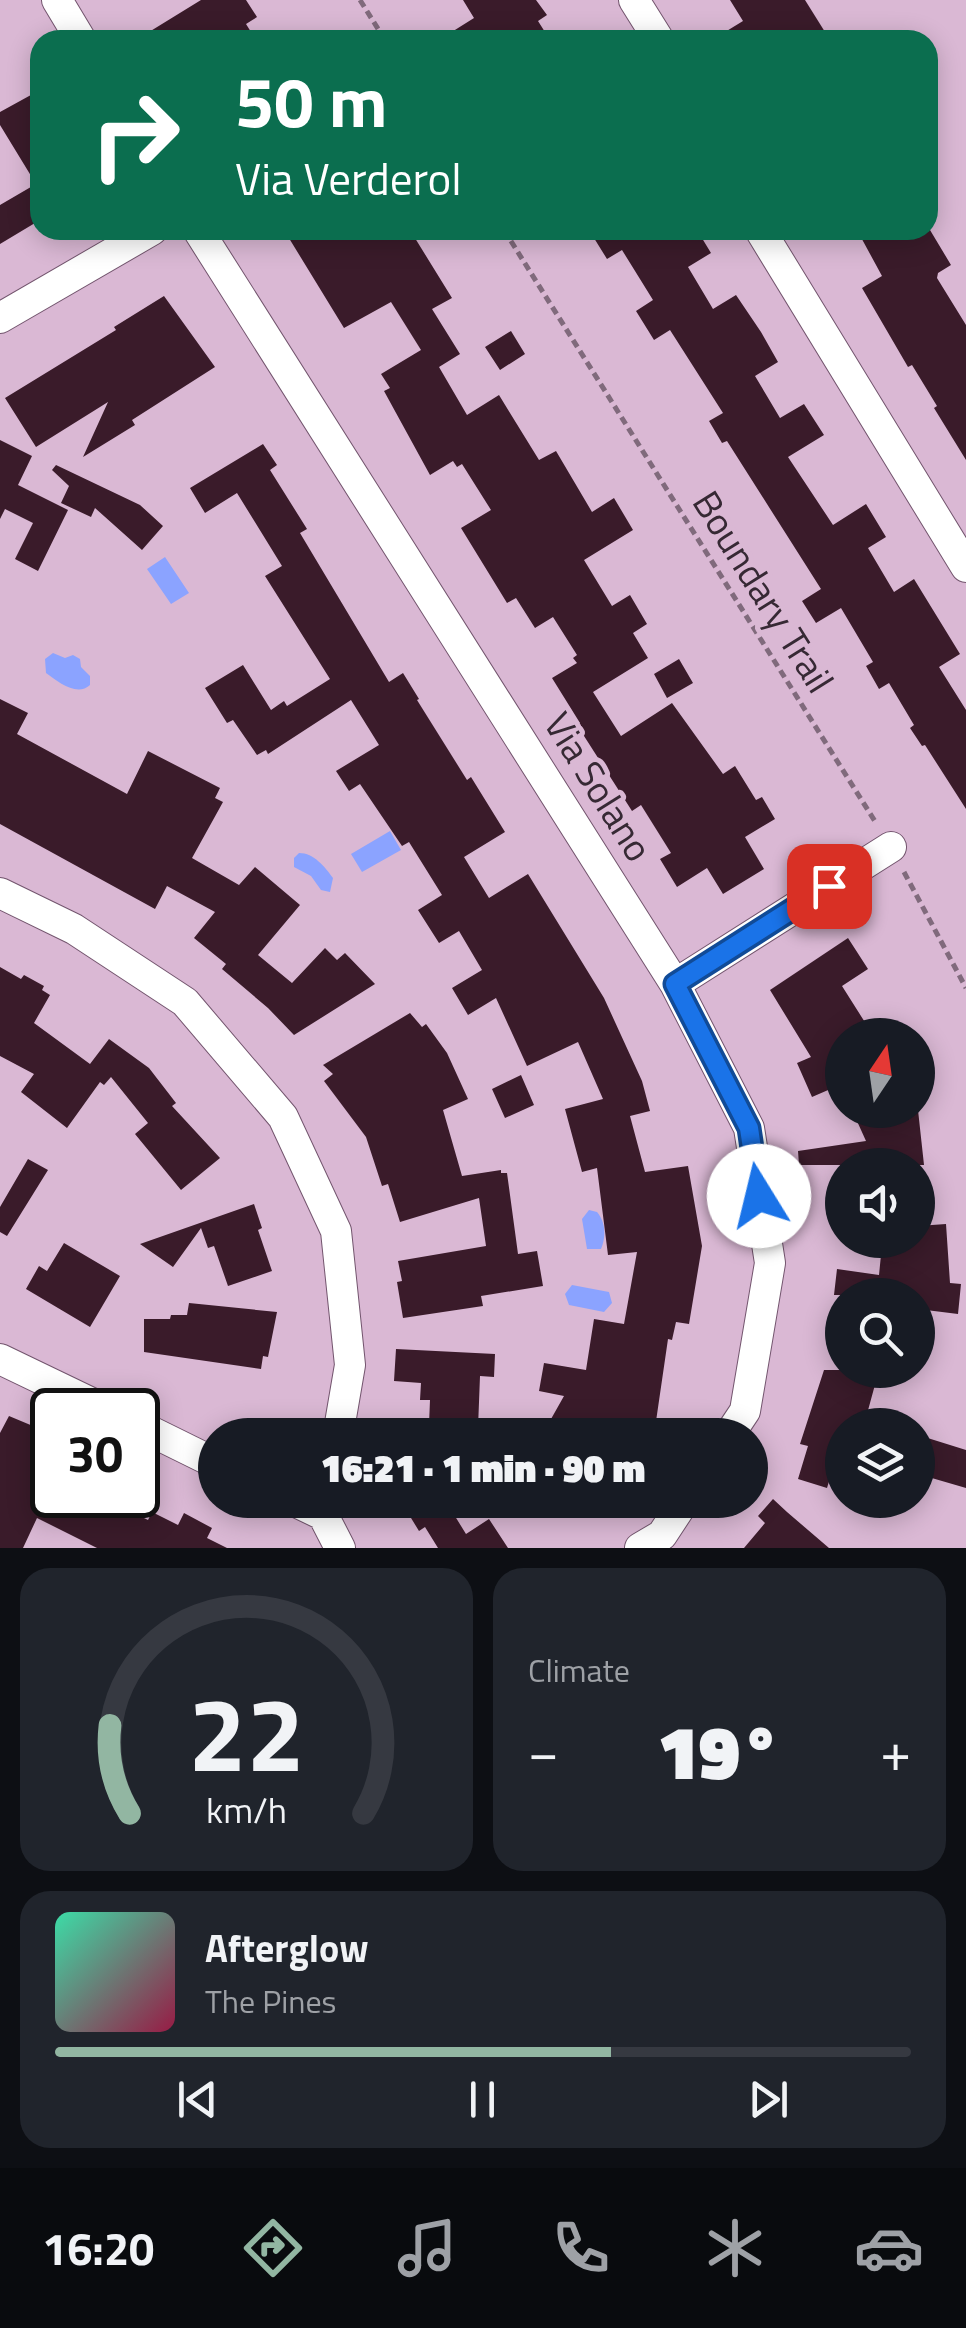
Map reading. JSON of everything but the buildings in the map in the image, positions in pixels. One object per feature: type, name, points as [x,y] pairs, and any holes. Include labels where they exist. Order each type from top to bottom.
[{"type":"street","points":[[57,0],[75,30]]},
{"type":"street","points":[[634,0],[653,30]]},
{"type":"street","points":[[0,318],[135,240]]},
{"type":"street","name":"Via Solano","points":[[204,240],[675,984],[749,1128],[770,1263],[745,1410],[740,1418]]},
{"type":"street","points":[[766,240],[966,568]]},
{"type":"street","points":[[675,984],[890,847]]},
{"type":"street","points":[[0,893],[74,929],[185,1002],[283,1117],[336,1231],[350,1365],[341,1418]]},
{"type":"street","points":[[0,1359],[60,1388]]},
{"type":"street","points":[[160,1436],[198,1455]]},
{"type":"street","points":[[329,1518],[340,1548]]},
{"type":"street","points":[[640,1548],[662,1536],[674,1518]]},
{"type":"path","points":[[360,0],[379,30]]},
{"type":"path","name":"Boundary Trail","points":[[510,240],[890,847],[966,988]]},
{"type":"water","points":[[165,557],[189,593],[171,604],[147,569]]},
{"type":"water","points":[[53,653],[80,659],[81,667],[90,676],[90,685],[74,689],[46,673],[45,659]]},
{"type":"water","points":[[390,831],[401,850],[362,872],[351,854]]},
{"type":"water","points":[[299,853],[323,865],[333,878],[330,892],[321,890],[311,876],[294,867],[294,858]]},
{"type":"water","points":[[589,1210],[597,1212],[602,1220],[601,1249],[587,1249],[582,1219]]},
{"type":"water","points":[[572,1285],[609,1292],[612,1303],[604,1312],[569,1305],[565,1294]]},
{"type":"route","points":[[759,1196],[749,1128],[675,984],[829,886]]}]
